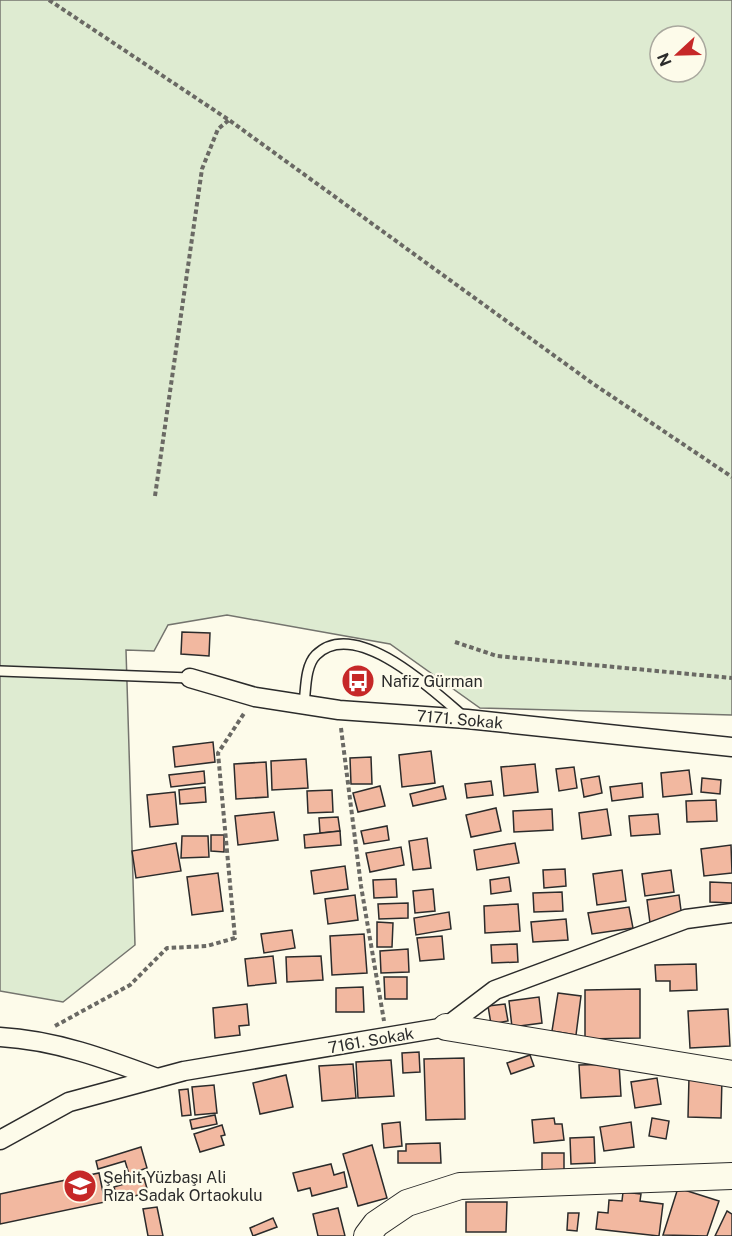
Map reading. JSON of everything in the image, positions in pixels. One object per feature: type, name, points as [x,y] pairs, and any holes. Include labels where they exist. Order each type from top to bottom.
[{"type":"street","name":"7171. Sokak","points":[[190,678],[255,697],[339,710],[467,719],[732,747]]},
{"type":"street","name":"7161. Sokak","points":[[0,1140],[69,1102],[184,1071],[446,1027],[495,990],[686,919],[732,913]]},
{"type":"street","points":[[446,1027],[732,1074]]},
{"type":"street","points":[[0,1037],[33,1039],[102,1057],[157,1078]]},
{"type":"street","points":[[367,1236],[376,1224],[407,1203],[460,1186],[732,1176]]},
{"type":"lane","points":[[304,704],[309,666],[316,655],[332,645],[354,644],[377,652],[427,684],[467,719]]},
{"type":"lane","points":[[0,671],[190,678]]},
{"type":"path","points":[[49,0],[229,120],[592,383],[732,477]]},
{"type":"path","points":[[155,496],[202,170],[218,129],[229,120]]},
{"type":"path","points":[[454,642],[496,656],[732,678]]},
{"type":"path","points":[[33,1039],[130,985],[167,948],[207,946],[235,938],[218,753],[255,697]]},
{"type":"path","points":[[339,710],[359,875],[387,1038]]},
{"type":"green space","points":[[0,0],[732,0],[732,715],[480,708],[390,644],[227,615],[168,625],[154,651],[126,650],[135,945],[63,1002],[0,991]]},
{"type":"building","points":[[182,632],[210,633],[209,656],[181,654]]},
{"type":"building","points":[[213,742],[215,762],[175,767],[173,747]]},
{"type":"building","points":[[431,751],[435,783],[402,787],[399,755]]},
{"type":"building","points":[[371,757],[372,784],[351,784],[350,758]]},
{"type":"building","points":[[306,759],[308,788],[272,790],[271,761]]},
{"type":"building","points":[[266,762],[268,797],[236,799],[234,764]]},
{"type":"building","points":[[535,764],[538,792],[504,796],[501,767]]},
{"type":"building","points":[[574,767],[577,788],[559,791],[556,769]]},
{"type":"building","points":[[689,770],[692,794],[663,797],[661,773]]},
{"type":"building","points":[[204,771],[205,783],[171,787],[169,775]]},
{"type":"building","points":[[599,776],[602,793],[584,797],[581,779]]},
{"type":"building","points":[[702,778],[721,780],[720,794],[701,792]]},
{"type":"building","points":[[491,781],[493,795],[467,798],[465,784]]},
{"type":"building","points":[[642,783],[643,797],[612,801],[610,787]]},
{"type":"building","points":[[380,786],[385,806],[358,812],[353,793]]},
{"type":"building","points":[[443,786],[446,799],[413,806],[410,794]]},
{"type":"building","points":[[205,787],[206,802],[180,804],[179,790]]},
{"type":"building","points":[[332,790],[333,812],[308,813],[307,791]]},
{"type":"building","points":[[175,792],[178,824],[150,827],[147,795]]},
{"type":"building","points":[[716,800],[717,821],[687,822],[686,801]]},
{"type":"building","points":[[496,808],[501,831],[471,837],[466,815]]},
{"type":"building","points":[[552,809],[553,830],[514,832],[513,811]]},
{"type":"building","points":[[607,809],[611,835],[582,839],[579,813]]},
{"type":"building","points":[[274,812],[278,840],[238,845],[235,816]]},
{"type":"building","points":[[658,814],[660,834],[631,836],[629,816]]},
{"type":"building","points":[[338,817],[340,831],[320,833],[319,818]]},
{"type":"building","points":[[387,826],[389,840],[364,844],[361,831]]},
{"type":"building","points":[[340,831],[341,845],[305,848],[304,835]]},
{"type":"building","points":[[211,835],[224,835],[224,852],[211,851]]},
{"type":"building","points":[[182,836],[208,836],[209,857],[181,858]]},
{"type":"building","points":[[427,838],[431,868],[413,870],[409,841]]},
{"type":"building","points":[[176,843],[181,871],[136,878],[132,851]]},
{"type":"building","points":[[515,843],[519,863],[477,870],[474,850]]},
{"type":"building","points":[[731,845],[732,873],[704,876],[701,849]]},
{"type":"building","points":[[401,847],[404,865],[370,872],[366,853]]},
{"type":"building","points":[[345,866],[348,889],[314,894],[311,871]]},
{"type":"building","points":[[565,869],[566,886],[544,888],[543,870]]},
{"type":"building","points":[[622,870],[626,901],[597,905],[593,874]]},
{"type":"building","points":[[671,870],[674,892],[645,896],[642,874]]},
{"type":"building","points":[[218,873],[223,911],[192,915],[187,877]]},
{"type":"building","points":[[509,877],[511,891],[491,894],[490,880]]},
{"type":"building","points":[[396,879],[397,897],[374,898],[373,880]]},
{"type":"building","points":[[710,882],[732,883],[732,903],[710,902]]},
{"type":"building","points":[[433,889],[435,911],[415,913],[413,891]]},
{"type":"building","points":[[562,892],[563,911],[534,912],[533,893]]},
{"type":"building","points":[[355,895],[358,920],[328,924],[325,899]]},
{"type":"building","points":[[679,895],[682,918],[650,923],[647,900]]},
{"type":"building","points":[[408,903],[408,918],[379,919],[378,904]]},
{"type":"building","points":[[518,904],[520,931],[485,933],[484,906]]},
{"type":"building","points":[[629,907],[633,928],[592,934],[588,913]]},
{"type":"building","points":[[449,912],[451,929],[416,935],[414,918]]},
{"type":"building","points":[[566,919],[568,940],[533,942],[531,922]]},
{"type":"building","points":[[377,922],[393,923],[392,947],[377,947]]},
{"type":"building","points":[[292,930],[295,948],[264,953],[261,934]]},
{"type":"building","points":[[364,934],[367,973],[332,975],[330,936]]},
{"type":"building","points":[[442,936],[444,959],[420,961],[417,938]]},
{"type":"building","points":[[517,944],[518,962],[492,963],[491,945]]},
{"type":"building","points":[[408,949],[409,972],[381,973],[380,951]]},
{"type":"building","points":[[273,956],[276,983],[248,986],[245,959]]},
{"type":"building","points":[[321,956],[323,980],[287,982],[286,957]]},
{"type":"building","points":[[696,964],[697,990],[670,991],[670,981],[656,981],[655,965]]},
{"type":"building","points":[[384,977],[407,977],[407,999],[385,999]]},
{"type":"building","points":[[363,987],[364,1012],[336,1012],[336,988]]},
{"type":"building","points":[[640,989],[640,1038],[585,1039],[585,990]]},
{"type":"building","points":[[558,993],[581,996],[576,1035],[552,1031]]},
{"type":"building","points":[[539,997],[542,1023],[512,1027],[509,1001]]},
{"type":"building","points":[[247,1004],[249,1025],[239,1026],[240,1035],[215,1038],[213,1008]]},
{"type":"building","points":[[505,1004],[508,1021],[491,1024],[488,1006]]},
{"type":"building","points":[[728,1009],[730,1046],[690,1048],[688,1011]]},
{"type":"building","points":[[419,1052],[420,1072],[403,1073],[402,1053]]},
{"type":"building","points":[[530,1055],[534,1066],[511,1074],[507,1063]]},
{"type":"building","points":[[464,1058],[465,1119],[426,1120],[424,1059]]},
{"type":"building","points":[[391,1060],[394,1096],[358,1098],[356,1062]]},
{"type":"building","points":[[353,1064],[356,1098],[322,1101],[319,1066]]},
{"type":"building","points":[[619,1064],[621,1096],[581,1098],[579,1065]]},
{"type":"building","points":[[286,1075],[293,1107],[260,1114],[253,1083]]},
{"type":"building","points":[[689,1077],[722,1078],[721,1118],[688,1117]]},
{"type":"building","points":[[657,1078],[661,1104],[635,1108],[631,1082]]},
{"type":"building","points":[[214,1085],[217,1113],[195,1115],[192,1087]]},
{"type":"building","points":[[188,1089],[191,1115],[182,1116],[179,1090]]},
{"type":"building","points":[[215,1115],[217,1124],[192,1129],[190,1120]]},
{"type":"building","points":[[554,1118],[555,1124],[562,1124],[564,1140],[534,1143],[532,1120]]},
{"type":"building","points":[[652,1118],[669,1121],[666,1139],[649,1136]]},
{"type":"building","points":[[400,1122],[402,1146],[384,1148],[382,1124]]},
{"type":"building","points":[[631,1122],[634,1147],[604,1151],[600,1127]]},
{"type":"building","points":[[222,1125],[225,1135],[221,1136],[224,1145],[200,1152],[194,1134]]},
{"type":"building","points":[[594,1137],[595,1163],[571,1164],[570,1138]]},
{"type":"building","points":[[440,1143],[441,1163],[398,1163],[398,1151],[406,1151],[406,1144]]},
{"type":"building","points":[[372,1145],[387,1198],[358,1206],[343,1154]]},
{"type":"building","points":[[141,1147],[147,1168],[129,1174],[125,1161],[98,1169],[96,1161]]},
{"type":"building","points":[[542,1153],[564,1153],[564,1170],[542,1170]]},
{"type":"building","points":[[331,1164],[334,1175],[344,1172],[347,1187],[312,1196],[310,1188],[298,1191],[293,1173]]},
{"type":"building","name":"Şehit Yüzbaşı Ali Rıza Sadak Ortaokulu","points":[[99,1173],[105,1202],[0,1224],[0,1194]]},
{"type":"building","points":[[144,1178],[148,1192],[118,1201],[114,1187]]},
{"type":"building","points":[[678,1188],[719,1201],[707,1236],[663,1235]]},
{"type":"building","points":[[623,1192],[641,1194],[640,1201],[663,1204],[659,1236],[596,1229],[598,1212],[608,1213],[609,1200],[622,1201]]},
{"type":"building","points":[[466,1202],[507,1202],[506,1232],[466,1232]]},
{"type":"building","points":[[157,1207],[163,1236],[148,1236],[143,1209]]},
{"type":"building","points":[[338,1208],[345,1236],[318,1236],[313,1214]]},
{"type":"building","points":[[727,1211],[732,1214],[732,1236],[715,1236]]},
{"type":"building","points":[[568,1213],[579,1213],[577,1231],[567,1230]]},
{"type":"building","points":[[273,1218],[277,1227],[253,1236],[250,1228]]},
{"type":"place","name":"Nafiz Gürman","points":[[358,681]]},
{"type":"place","name":"Şehit Yüzbaşı Ali Rıza Sadak Ortaokulu","points":[[80,1186]]}]
